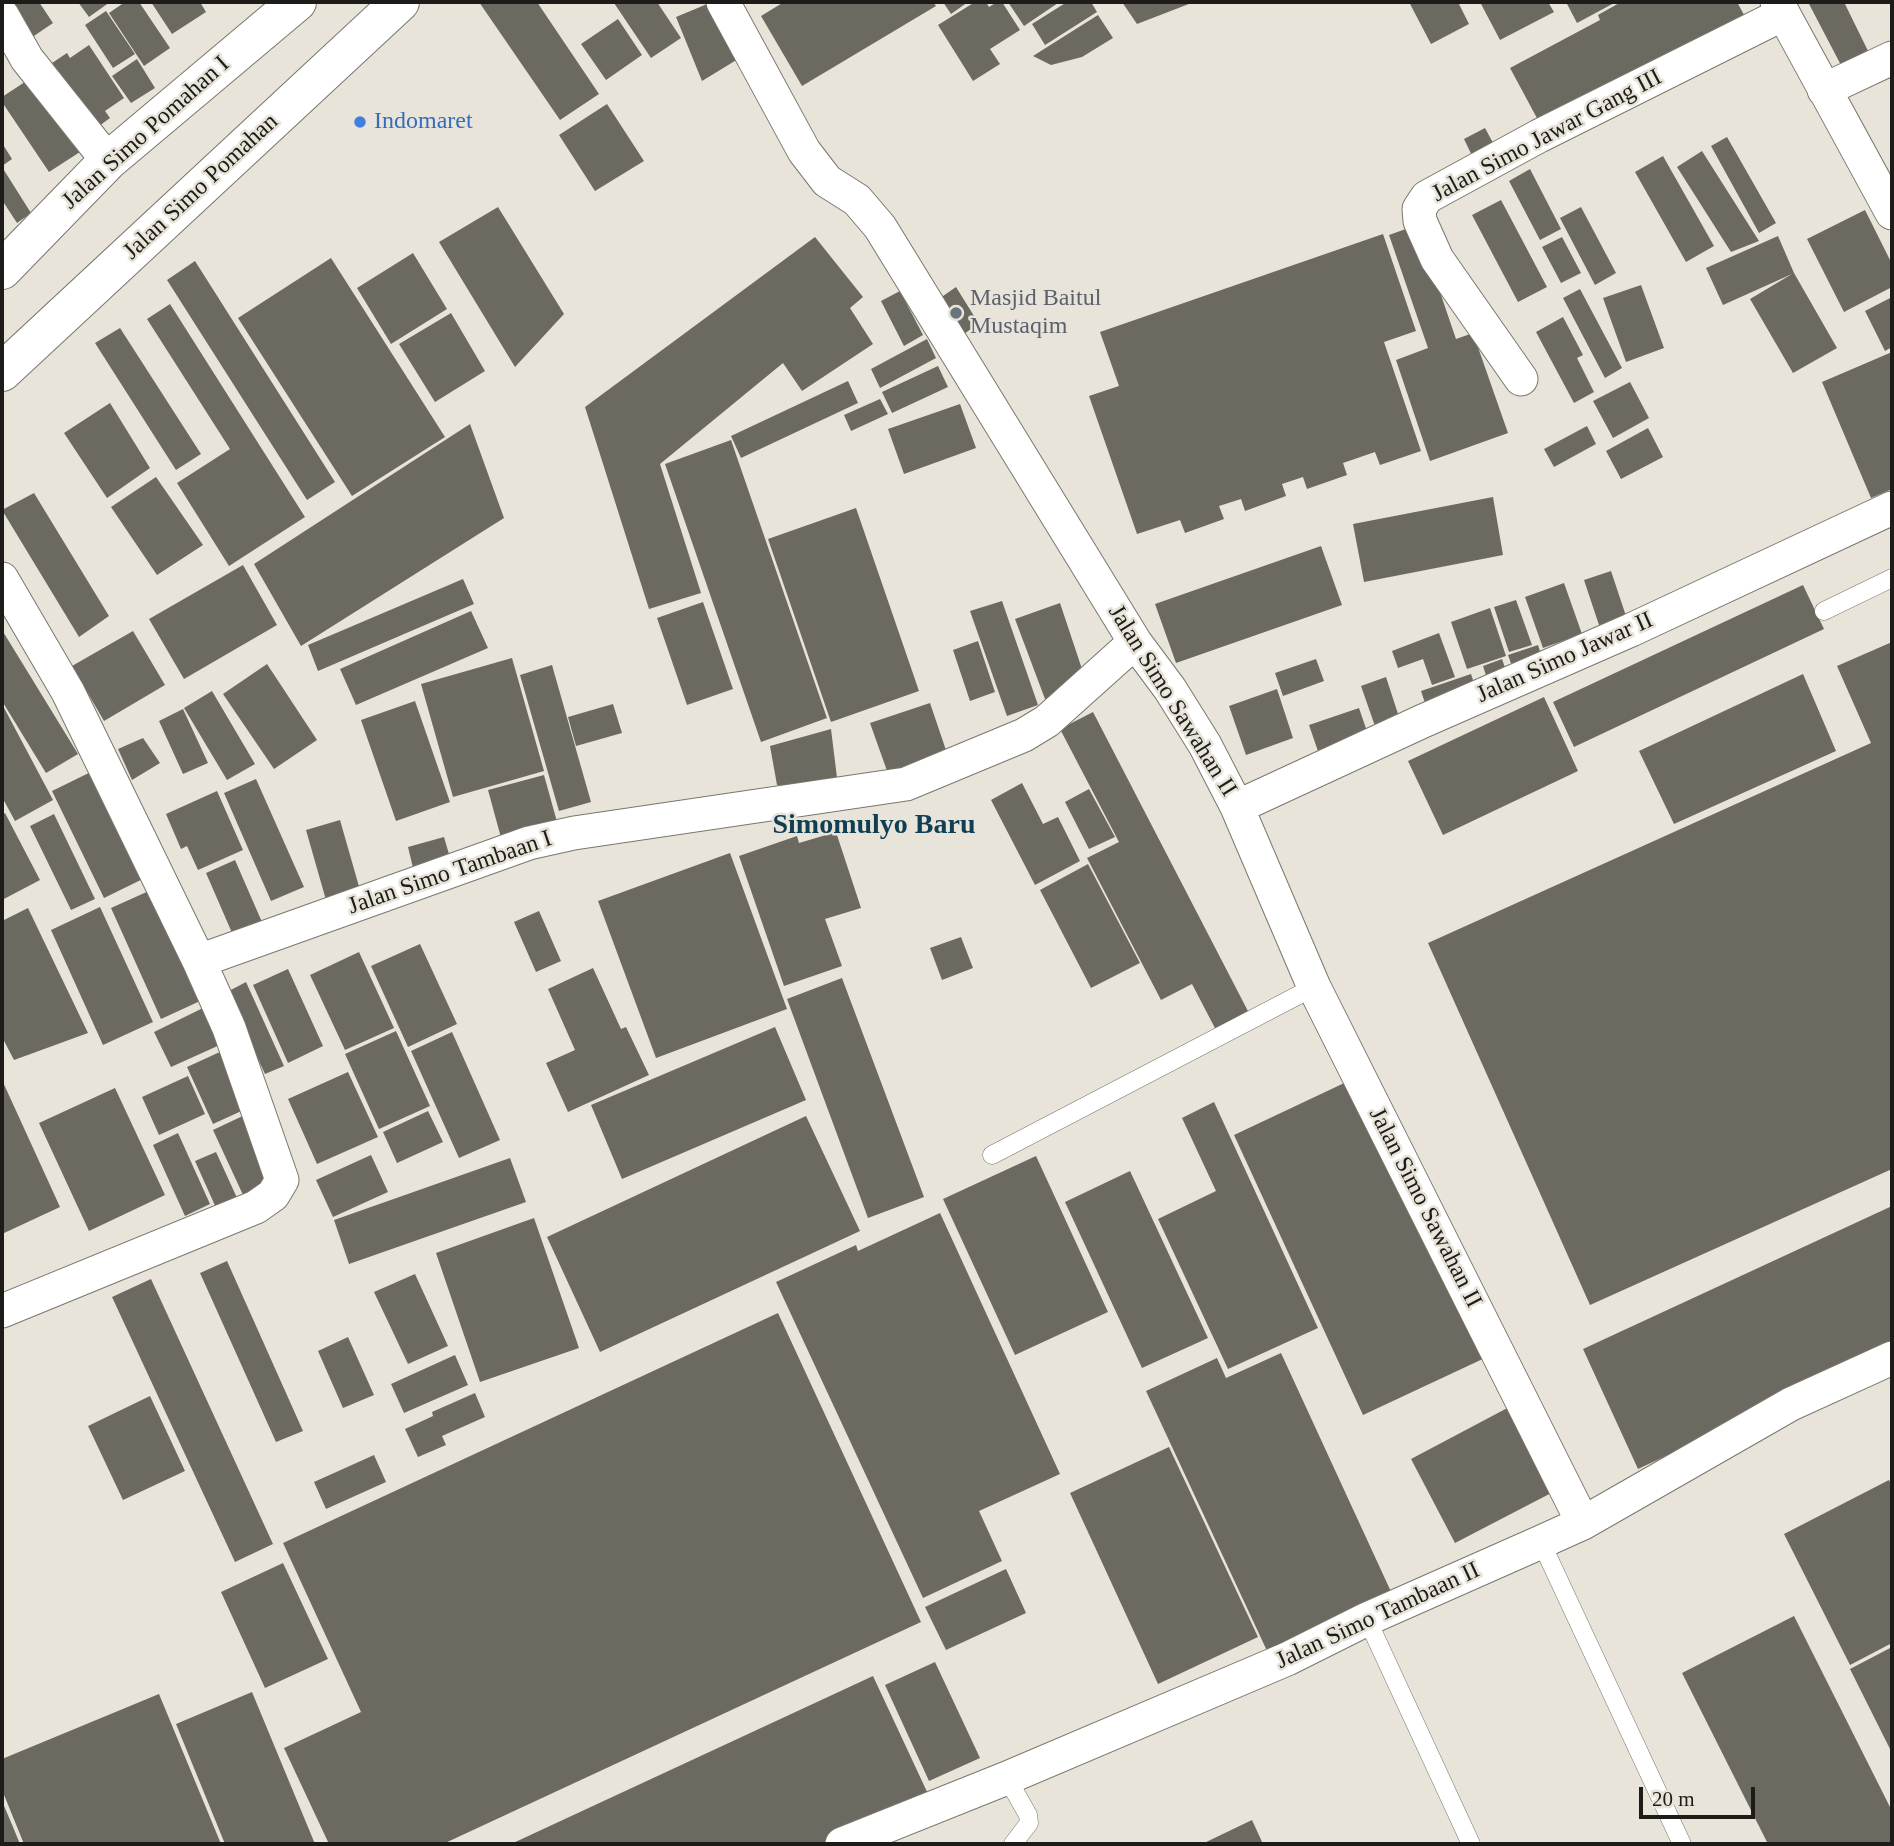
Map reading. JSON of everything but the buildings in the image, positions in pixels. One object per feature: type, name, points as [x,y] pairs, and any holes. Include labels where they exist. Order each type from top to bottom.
[{"type":"main road","name":"Jalan Simo Pomahan I","points":[[2,270],[108,162],[297,2]]},
{"type":"main road","name":"Jalan Simo Pomahan","points":[[2,372],[400,2]]},
{"type":"street","name":"Jalan Simo Sawahan II","points":[[723,2],[804,151],[827,181],[857,200],[880,227],[1135,642],[1170,689],[1205,745],[1237,807],[1314,987],[1583,1523]]},
{"type":"street","points":[[1780,8],[1892,213]]},
{"type":"street","name":"Jalan Simo Jawar Gang III","points":[[1521,379],[1437,259],[1420,221],[1419,209],[1427,197],[1780,8]]},
{"type":"street","points":[[2,15],[27,59],[108,162]]},
{"type":"street","points":[[1825,90],[1892,58]]},
{"type":"street","name":"Jalan Simo Jawar II","points":[[1237,807],[1423,721],[1631,630],[1892,508]]},
{"type":"street","points":[[2,579],[68,692],[199,961],[229,1028],[282,1180],[272,1195],[256,1208],[2,1311]]},
{"type":"street","name":"Jalan Simo Tambaan I","points":[[199,961],[529,843],[574,833],[906,784],[1024,735],[1047,722],[1135,642]]},
{"type":"street","name":"Jalan Simo Tambaan II","points":[[845,1843],[881,1838],[1007,1778],[1287,1659],[1367,1619],[1583,1523],[1791,1404],[1892,1357]]},
{"type":"lane","points":[[1824,611],[1892,579]]},
{"type":"lane","points":[[992,1155],[1314,987]]},
{"type":"lane","points":[[1541,1542],[1682,1844]]},
{"type":"lane","points":[[1367,1619],[1471,1844]]},
{"type":"lane","points":[[1007,1778],[1028,1815],[1029,1823],[1013,1844]]},
{"type":"place","name":"Indomaret","points":[[360,122]]},
{"type":"place","name":"Masjid Baitul Mustaqim","points":[[956,313]]},
{"type":"district","name":"Simomulyo Baru","points":[[874,826]]}]
